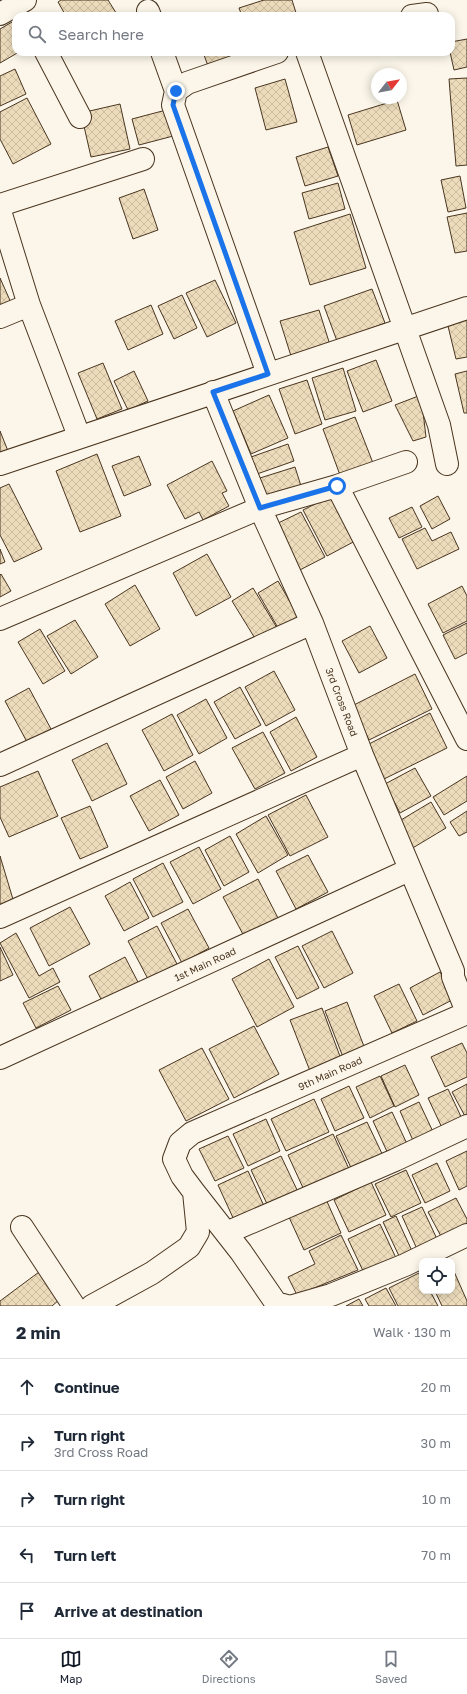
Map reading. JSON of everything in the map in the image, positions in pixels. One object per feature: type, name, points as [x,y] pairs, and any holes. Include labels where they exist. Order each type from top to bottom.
[{"type":"street","points":[[0,14],[24,6]]},
{"type":"street","points":[[48,56],[80,117]]},
{"type":"street","points":[[163,56],[176,91],[173,105],[268,374]]},
{"type":"street","points":[[176,91],[187,83],[265,56]]},
{"type":"street","points":[[308,56],[439,425],[447,464]]},
{"type":"street","points":[[0,205],[143,159]]},
{"type":"street","points":[[0,211],[30,304],[79,436]]},
{"type":"street","points":[[0,317],[30,304]]},
{"type":"street","points":[[0,464],[79,436],[467,308]]},
{"type":"street","name":"3rd Cross Road","points":[[213,392],[260,508],[312,623],[362,755],[409,870],[460,966],[453,977],[467,1013]]},
{"type":"street","points":[[0,619],[260,508],[337,486],[406,462]]},
{"type":"street","points":[[337,486],[467,739]]},
{"type":"street","points":[[0,765],[312,623]]},
{"type":"street","points":[[0,917],[362,755]]},
{"type":"street","name":"1st Main Road","points":[[0,1058],[409,870]]},
{"type":"street","name":"9th Main Road","points":[[194,1192],[182,1176],[174,1159],[180,1143],[192,1134],[467,1013]]},
{"type":"street","points":[[226,1233],[394,1160],[467,1126]]},
{"type":"street","points":[[194,1192],[241,1252],[276,1303],[287,1306]]},
{"type":"street","points":[[92,1306],[152,1272],[189,1247],[198,1232],[194,1192]]},
{"type":"street","points":[[22,1228],[74,1306]]},
{"type":"street","points":[[293,1306],[331,1295],[390,1271],[467,1235]]},
{"type":"building","points":[[61,0],[108,0],[116,12],[64,12],[58,2]]},
{"type":"building","points":[[264,0],[292,0],[296,12],[240,12],[239,8]]},
{"type":"building","points":[[12,22],[12,56],[0,63],[0,29]]},
{"type":"building","points":[[467,39],[467,67],[454,70],[451,56],[455,56],[455,41]]},
{"type":"building","points":[[204,56],[236,56],[208,66]]},
{"type":"building","points":[[15,69],[26,94],[0,106],[0,76]]},
{"type":"building","points":[[467,78],[467,165],[456,166],[449,79]]},
{"type":"building","points":[[285,79],[297,122],[266,130],[255,88]]},
{"type":"building","points":[[27,98],[51,144],[13,164],[0,139],[0,112]]},
{"type":"building","points":[[120,104],[130,149],[91,157],[81,113]]},
{"type":"building","points":[[384,104],[398,104],[406,130],[357,145],[348,115]]},
{"type":"building","points":[[170,109],[177,135],[139,145],[132,119]]},
{"type":"building","points":[[328,147],[338,176],[305,186],[296,157]]},
{"type":"building","points":[[460,176],[466,208],[448,212],[441,180]]},
{"type":"building","points":[[338,183],[345,209],[309,219],[302,193]]},
{"type":"building","points":[[144,189],[158,230],[133,239],[119,198]]},
{"type":"building","points":[[467,213],[467,251],[455,253],[447,217]]},
{"type":"building","points":[[350,214],[366,268],[310,285],[294,232]]},
{"type":"building","points":[[0,278],[12,305],[0,310]]},
{"type":"building","points":[[215,280],[236,323],[207,337],[186,293]]},
{"type":"building","points":[[372,289],[385,323],[337,341],[324,306]]},
{"type":"building","points":[[182,295],[197,328],[174,339],[158,306]]},
{"type":"building","points":[[151,305],[163,334],[128,350],[115,321]]},
{"type":"building","points":[[319,310],[330,345],[291,356],[280,321]]},
{"type":"building","points":[[467,318],[467,357],[456,359],[447,322]]},
{"type":"building","points":[[376,360],[392,401],[363,412],[347,371]]},
{"type":"building","points":[[103,363],[122,409],[97,419],[78,373]]},
{"type":"building","points":[[343,368],[356,411],[325,420],[312,378]]},
{"type":"building","points":[[134,371],[148,401],[128,410],[114,381]]},
{"type":"building","points":[[467,371],[467,413],[464,413],[455,374]]},
{"type":"building","points":[[307,380],[322,424],[295,434],[279,389]]},
{"type":"building","points":[[269,395],[288,438],[251,454],[233,411]]},
{"type":"building","points":[[421,395],[426,437],[413,441],[395,405]]},
{"type":"building","points":[[355,417],[373,463],[340,475],[323,429]]},
{"type":"building","points":[[0,431],[8,451],[0,454]]},
{"type":"building","points":[[288,444],[294,461],[257,474],[251,457]]},
{"type":"building","points":[[97,454],[121,516],[80,532],[56,471]]},
{"type":"building","points":[[139,456],[151,485],[124,496],[112,466]]},
{"type":"building","points":[[212,461],[227,491],[222,493],[229,506],[203,520],[199,512],[185,519],[167,485]]},
{"type":"building","points":[[295,467],[301,486],[266,497],[260,478]]},
{"type":"building","points":[[9,484],[42,549],[14,562],[0,535],[0,488]]},
{"type":"building","points":[[333,495],[357,540],[327,556],[303,510]]},
{"type":"building","points":[[438,496],[450,519],[432,529],[420,506]]},
{"type":"building","points":[[412,507],[422,527],[399,538],[389,518]]},
{"type":"building","points":[[301,512],[325,557],[296,572],[272,526]]},
{"type":"building","points":[[425,528],[432,541],[451,532],[459,549],[417,569],[402,539]]},
{"type":"building","points":[[0,549],[5,562],[0,564]]},
{"type":"building","points":[[207,554],[231,597],[196,616],[173,573]]},
{"type":"building","points":[[1,574],[11,591],[0,597],[0,575]]},
{"type":"building","points":[[278,581],[301,621],[281,633],[258,593]]},
{"type":"building","points":[[135,585],[160,629],[130,646],[105,604]]},
{"type":"building","points":[[462,586],[467,596],[467,621],[443,633],[428,604]]},
{"type":"building","points":[[253,588],[277,628],[256,640],[232,601]]},
{"type":"building","points":[[75,620],[98,657],[71,674],[47,636]]},
{"type":"building","points":[[467,623],[467,653],[455,659],[443,635]]},
{"type":"building","points":[[370,626],[387,658],[359,673],[342,641]]},
{"type":"building","points":[[40,629],[65,671],[43,684],[18,642]]},
{"type":"building","points":[[274,671],[295,710],[266,726],[245,687]]},
{"type":"building","points":[[415,674],[432,709],[369,740],[352,706]]},
{"type":"building","points":[[240,687],[261,725],[235,739],[214,702]]},
{"type":"building","points":[[29,688],[51,729],[27,742],[5,701]]},
{"type":"building","points":[[206,699],[227,738],[199,754],[177,715]]},
{"type":"building","points":[[430,713],[447,748],[384,779],[367,745]]},
{"type":"building","points":[[172,714],[193,755],[164,771],[142,730]]},
{"type":"building","points":[[296,717],[317,757],[291,771],[270,732]]},
{"type":"building","points":[[263,732],[285,773],[255,789],[232,748]]},
{"type":"building","points":[[107,743],[127,784],[92,801],[72,760]]},
{"type":"building","points":[[195,761],[212,793],[183,809],[166,777]]},
{"type":"building","points":[[415,768],[431,796],[400,813],[385,784]]},
{"type":"building","points":[[38,771],[58,816],[9,837],[0,817],[0,787]]},
{"type":"building","points":[[467,776],[467,801],[444,815],[433,797]]},
{"type":"building","points":[[160,780],[179,815],[149,831],[130,796]]},
{"type":"building","points":[[306,795],[328,837],[290,856],[268,815]]},
{"type":"building","points":[[431,802],[446,828],[411,849],[396,823]]},
{"type":"building","points":[[90,806],[108,847],[80,859],[61,818]]},
{"type":"building","points":[[467,811],[467,832],[459,836],[450,822]]},
{"type":"building","points":[[266,816],[288,855],[258,873],[236,834]]},
{"type":"building","points":[[230,836],[249,872],[224,886],[205,850]]},
{"type":"building","points":[[199,847],[221,889],[193,904],[170,862]]},
{"type":"building","points":[[308,855],[328,892],[296,909],[276,871]]},
{"type":"building","points":[[0,856],[15,906],[0,911]]},
{"type":"building","points":[[163,863],[183,902],[153,917],[133,879]]},
{"type":"building","points":[[258,879],[279,920],[245,938],[223,897]]},
{"type":"building","points":[[130,882],[149,918],[124,931],[105,896]]},
{"type":"building","points":[[70,907],[90,944],[49,966],[30,928]]},
{"type":"building","points":[[188,909],[209,948],[182,963],[161,923]]},
{"type":"building","points":[[157,926],[177,964],[148,979],[128,941]]},
{"type":"building","points":[[332,931],[353,973],[324,988],[302,946]]},
{"type":"building","points":[[16,933],[39,976],[53,968],[60,982],[29,998],[0,943]]},
{"type":"building","points":[[298,946],[319,988],[297,999],[275,957]]},
{"type":"building","points":[[0,947],[13,975],[0,981]]},
{"type":"building","points":[[125,957],[139,984],[103,1003],[89,976]]},
{"type":"building","points":[[269,959],[294,1007],[257,1027],[232,979]]},
{"type":"building","points":[[440,972],[454,999],[423,1015],[410,988]]},
{"type":"building","points":[[399,984],[417,1021],[392,1033],[374,996]]},
{"type":"building","points":[[58,986],[71,1010],[36,1028],[23,1003]]},
{"type":"building","points":[[347,1002],[365,1049],[343,1057],[325,1011]]},
{"type":"building","points":[[322,1008],[341,1059],[310,1071],[290,1020]]},
{"type":"building","points":[[254,1026],[279,1074],[234,1098],[209,1049]]},
{"type":"building","points":[[462,1043],[467,1053],[467,1077],[445,1087],[431,1057]]},
{"type":"building","points":[[202,1048],[229,1099],[186,1121],[159,1070]]},
{"type":"building","points":[[405,1065],[419,1095],[395,1107],[381,1076]]},
{"type":"building","points":[[380,1076],[394,1106],[370,1118],[356,1087]]},
{"type":"building","points":[[467,1084],[467,1120],[452,1092]]},
{"type":"building","points":[[349,1086],[364,1118],[335,1131],[321,1099]]},
{"type":"building","points":[[448,1089],[464,1123],[444,1132],[428,1098]]},
{"type":"building","points":[[314,1099],[329,1132],[286,1151],[271,1119]]},
{"type":"building","points":[[419,1102],[435,1136],[415,1145],[400,1111]]},
{"type":"building","points":[[392,1112],[408,1146],[389,1156],[373,1121]]},
{"type":"building","points":[[266,1119],[280,1151],[248,1166],[233,1134]]},
{"type":"building","points":[[367,1122],[385,1160],[354,1174],[336,1136]]},
{"type":"building","points":[[333,1134],[349,1169],[304,1190],[288,1155]]},
{"type":"building","points":[[228,1136],[244,1168],[215,1181],[199,1149]]},
{"type":"building","points":[[467,1151],[467,1186],[459,1190],[446,1161]]},
{"type":"building","points":[[281,1156],[298,1192],[268,1206],[251,1170]]},
{"type":"building","points":[[437,1163],[450,1191],[425,1203],[412,1175]]},
{"type":"building","points":[[406,1170],[421,1203],[391,1217],[375,1184]]},
{"type":"building","points":[[248,1171],[264,1206],[234,1220],[218,1185]]},
{"type":"building","points":[[371,1182],[386,1215],[349,1232],[334,1200]]},
{"type":"building","points":[[325,1197],[341,1233],[304,1250],[288,1215]]},
{"type":"building","points":[[456,1198],[467,1219],[467,1228],[443,1240],[428,1212]]},
{"type":"building","points":[[422,1207],[437,1239],[417,1249],[402,1216]]},
{"type":"building","points":[[396,1216],[412,1251],[399,1256],[383,1222]]},
{"type":"building","points":[[380,1224],[396,1258],[364,1273],[348,1239]]},
{"type":"building","points":[[341,1235],[358,1270],[297,1295],[288,1277],[315,1264],[309,1251]]},
{"type":"building","points":[[39,1272],[59,1300],[52,1306],[0,1306],[0,1301]]},
{"type":"building","points":[[419,1273],[419,1294],[432,1294],[438,1306],[398,1306],[389,1288]]},
{"type":"building","points":[[455,1274],[467,1301],[467,1306],[442,1306],[436,1294],[455,1294]]},
{"type":"building","points":[[386,1288],[396,1306],[369,1306],[365,1299]]},
{"type":"building","points":[[359,1299],[363,1306],[346,1306]]},
{"type":"route","points":[[176,91],[173,105],[268,374],[213,392],[260,508],[337,486]]}]
